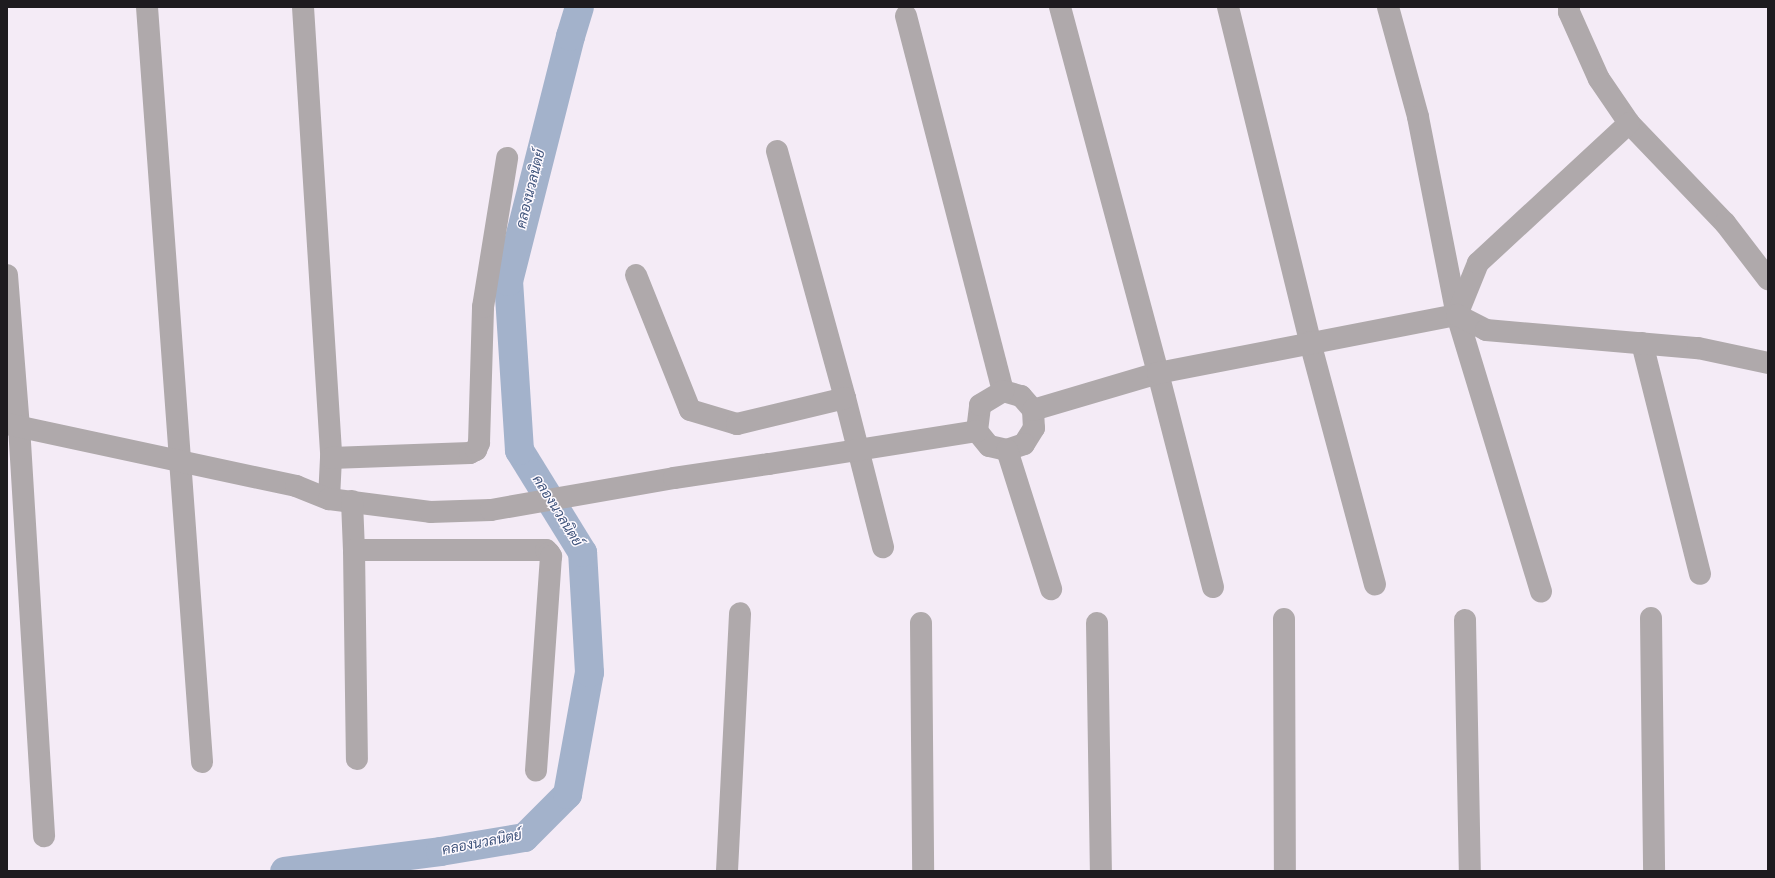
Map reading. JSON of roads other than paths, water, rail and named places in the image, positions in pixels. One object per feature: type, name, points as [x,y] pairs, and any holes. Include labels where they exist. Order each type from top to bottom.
[{"type":"street","points":[[148,7],[179,460],[202,762]]},
{"type":"street","points":[[303,7],[331,458],[330,499]]},
{"type":"street","points":[[1060,7],[1158,373],[1213,587]]},
{"type":"street","points":[[1228,7],[1310,342],[1375,584]]},
{"type":"street","points":[[1388,7],[1418,116],[1457,315],[1542,592]]},
{"type":"street","points":[[1569,7],[1569,12],[1599,80],[1629,123],[1725,223],[1768,279]]},
{"type":"street","points":[[906,16],[1003,392]]},
{"type":"street","points":[[1457,315],[1478,263],[1629,123]]},
{"type":"street","points":[[777,151],[845,398],[883,547]]},
{"type":"street","points":[[331,458],[470,453],[476,450],[479,442],[483,308],[507,158]]},
{"type":"street","points":[[7,274],[13,425],[44,836]]},
{"type":"street","points":[[636,275],[690,410],[737,424],[845,398]]},
{"type":"street","points":[[1033,410],[1158,373],[1310,342],[1457,315],[1486,330],[1698,348],[1768,363]]},
{"type":"street","points":[[1642,343],[1700,574]]},
{"type":"street","points":[[1003,392],[1021,396],[1033,410],[1034,428],[1024,444],[1007,450],[989,446],[977,431],[980,405],[1003,392]]},
{"type":"street","points":[[13,425],[296,486],[330,499],[430,512],[490,510],[674,478],[977,431]]},
{"type":"street","points":[[1007,450],[1051,589]]},
{"type":"street","points":[[352,502],[358,759]]},
{"type":"street","points":[[354,550],[546,550],[549,553],[551,556],[536,770]]},
{"type":"street","points":[[727,871],[740,613]]},
{"type":"street","points":[[1651,618],[1654,871]]},
{"type":"street","points":[[1284,619],[1285,871]]},
{"type":"street","points":[[1465,620],[1470,871]]},
{"type":"street","points":[[921,623],[923,871]]},
{"type":"street","points":[[1096,623],[1101,871]]},
{"type":"waterway","name":"คลองนวลนิตย์","points":[[284,871],[440,851],[524,837],[567,794],[589,672],[582,552],[519,450],[508,281],[570,36],[579,7]]}]
